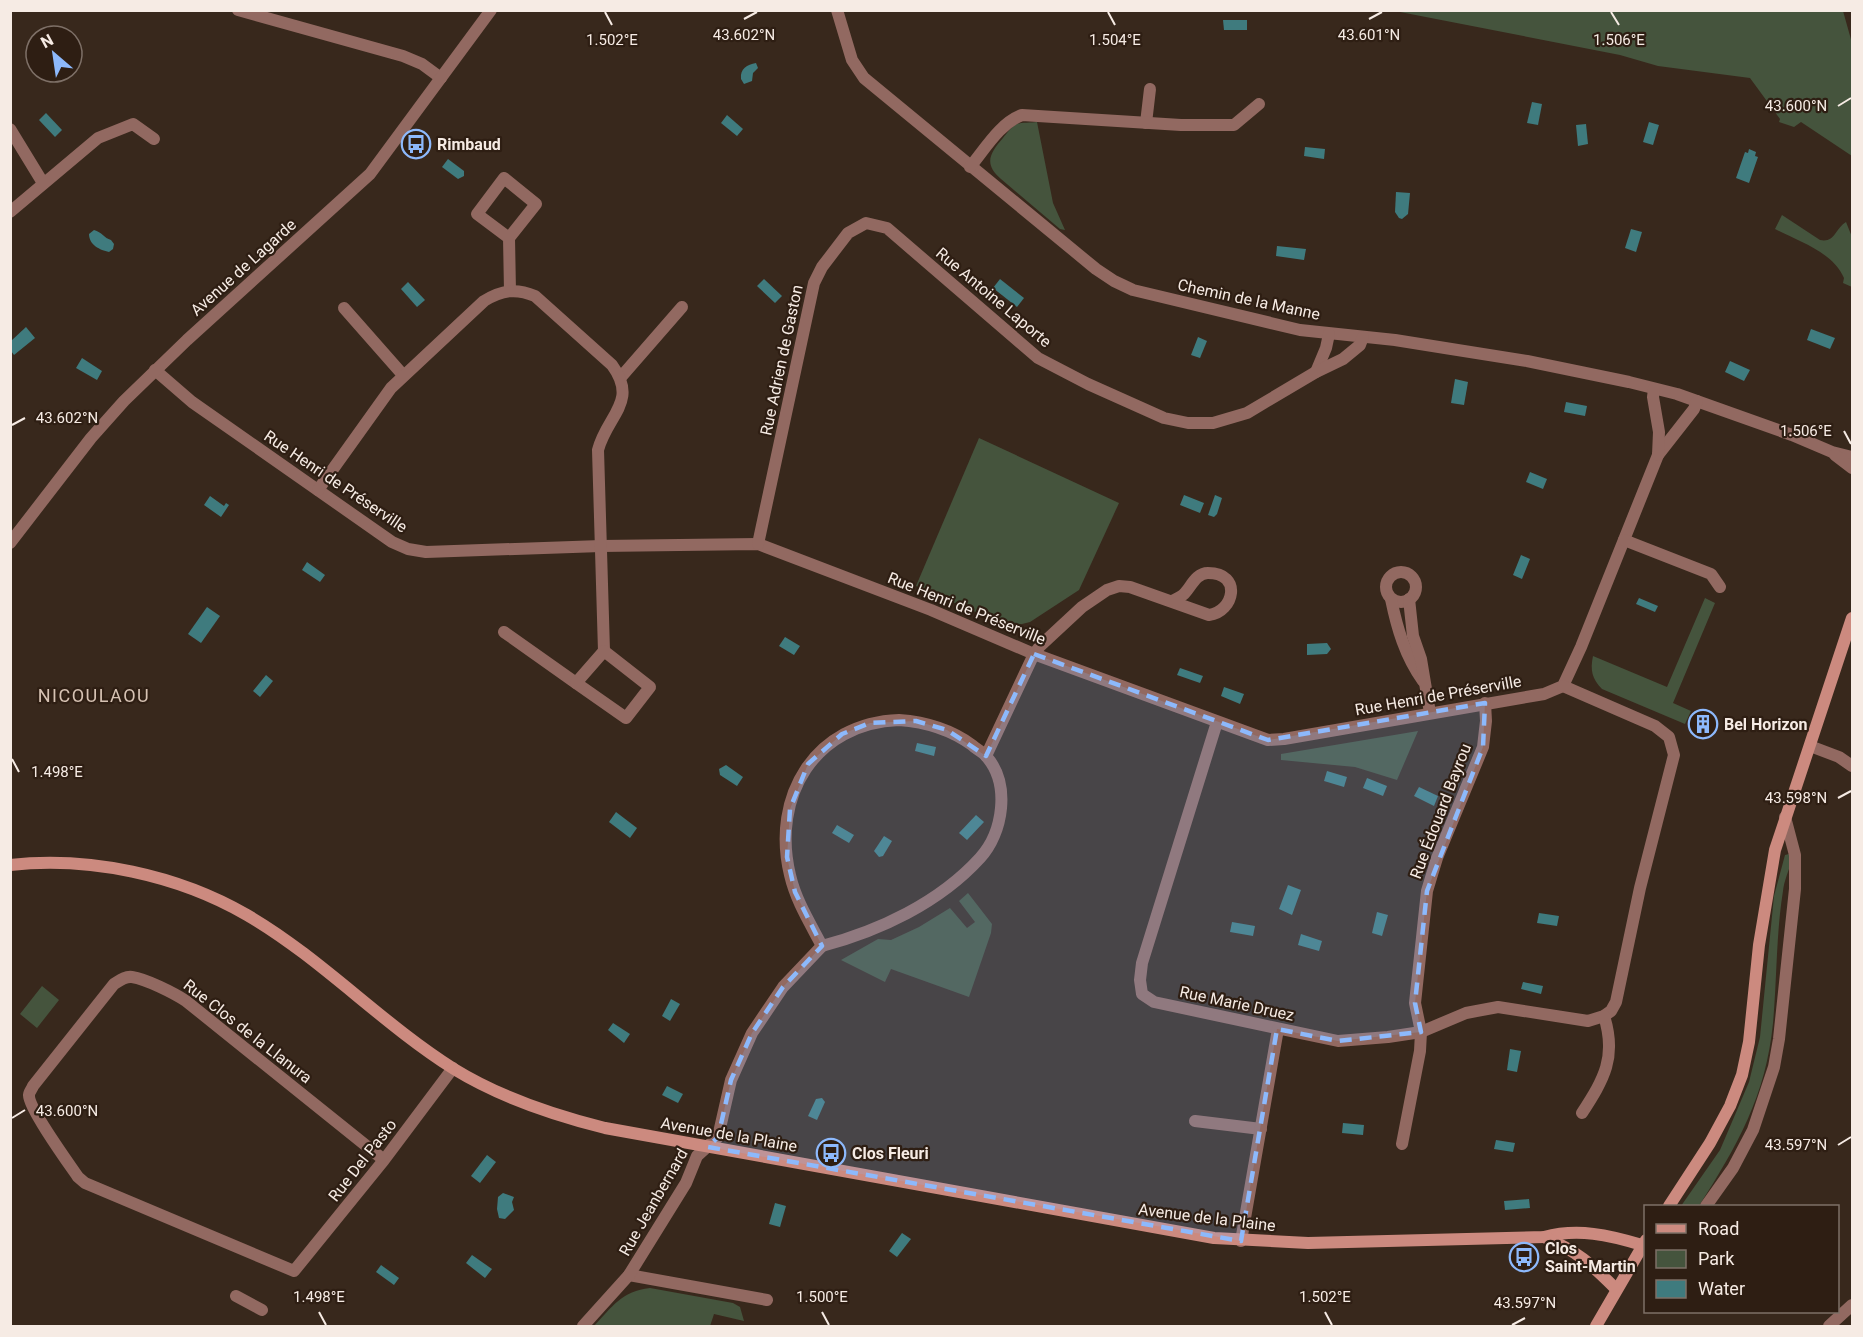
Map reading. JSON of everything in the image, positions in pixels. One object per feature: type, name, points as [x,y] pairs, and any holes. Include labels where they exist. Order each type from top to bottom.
[{"type":"street","points":[[237,10],[403,56],[422,64],[441,78]]},
{"type":"street","name":"Avenue de Lagarde","points":[[10,543],[101,425],[155,370],[370,174],[491,10]]},
{"type":"street","name":"Chemin de la Manne","points":[[837,10],[852,60],[864,78],[1087,262],[1114,281],[1133,290],[1300,330],[1395,340],[1527,361],[1654,388],[1697,401],[1832,452],[1852,457]]},
{"type":"street","points":[[1146,123],[1150,89]]},
{"type":"street","points":[[970,166],[1005,125],[1013,118],[1022,115],[1146,123],[1234,125],[1259,104]]},
{"type":"street","points":[[10,212],[98,138],[133,124],[154,139]]},
{"type":"street","points":[[10,129],[43,183]]},
{"type":"street","points":[[509,238],[477,214],[504,178],[536,204],[509,238],[510,291]]},
{"type":"street","name":"Rue Adrien de Gaston","points":[[758,544],[814,283],[822,267],[848,233],[866,223],[886,228]]},
{"type":"street","name":"Rue Antoine Laporte","points":[[886,228],[1038,358],[1088,384],[1164,418],[1188,423],[1213,423],[1230,419],[1247,412],[1352,352],[1360,345],[1363,337]]},
{"type":"street","points":[[318,490],[379,403],[403,375],[484,301],[497,293],[510,291],[523,291],[535,296],[612,366],[621,377],[624,389],[621,403],[598,450],[604,651],[576,683]]},
{"type":"street","points":[[621,377],[682,307]]},
{"type":"street","points":[[344,308],[403,375]]},
{"type":"street","points":[[1316,372],[1326,348],[1329,333]]},
{"type":"street","name":"Rue Henri de Préserville","points":[[155,370],[183,395],[392,542],[408,549],[426,552],[758,544],[931,610],[1034,654],[1268,740],[1544,694],[1563,686]]},
{"type":"street","points":[[1654,388],[1653,397],[1659,432],[1658,455]]},
{"type":"street","points":[[1582,1113],[1602,1083],[1610,1045],[1604,1016],[1611,1011],[1616,1002],[1640,888],[1674,755],[1669,737],[1655,726],[1563,686],[1658,455],[1694,410],[1697,401]]},
{"type":"street","name":"Chemin de la Manne","points":[[1832,452],[1852,468]]},
{"type":"street","points":[[1624,540],[1711,574],[1720,587]]},
{"type":"street","points":[[1391,598],[1402,602],[1410,599],[1415,592],[1415,582],[1410,575],[1401,572],[1392,575],[1386,582],[1386,591],[1391,598],[1396,623],[1411,664],[1423,682]]},
{"type":"street","points":[[986,756],[1034,654],[1052,633],[1107,590],[1119,586],[1130,587],[1209,615],[1218,614],[1224,609],[1232,588],[1226,578],[1209,573],[1202,574],[1183,596],[1172,601]]},
{"type":"street","points":[[1410,599],[1413,636],[1421,659],[1423,682],[1430,713]]},
{"type":"street","points":[[1670,1205],[1710,1143],[1730,1106],[1742,1075],[1775,850],[1852,618]]},
{"type":"street","points":[[504,632],[626,718],[650,687],[604,651]]},
{"type":"street","name":"Rue Édouard Bayrou","points":[[1402,1144],[1420,1051],[1421,1032],[1415,1003],[1427,891],[1437,858],[1483,747],[1485,704]]},
{"type":"street","points":[[885,721],[916,721],[931,724],[961,737],[986,756],[999,782],[1001,811],[994,836],[981,857],[951,884],[904,915],[850,939],[822,946],[795,892],[787,857],[789,809],[808,764],[825,746],[842,734],[870,723],[885,721]]},
{"type":"street","name":"Rue Marie Druez","points":[[1217,723],[1142,963],[1140,980],[1142,994],[1155,1002],[1338,1041],[1421,1032],[1466,1013],[1498,1007],[1588,1021],[1604,1016]]},
{"type":"street","points":[[1810,746],[1839,757],[1852,766]]},
{"type":"street","points":[[1707,1205],[1733,1168],[1753,1130],[1773,1067],[1779,1039],[1795,889],[1795,855],[1785,817]]},
{"type":"street","name":"Avenue de la Plaine","points":[[10,865],[48,863],[105,867],[153,877],[217,900],[280,937],[453,1068],[512,1098],[556,1116],[605,1128],[1173,1232],[1241,1241],[1308,1244],[1544,1237],[1563,1232],[1611,1236],[1644,1244]]},
{"type":"street","name":"Rue Jeanbernard","points":[[583,1326],[629,1275],[686,1183],[697,1156],[718,1137],[731,1080],[752,1033],[783,987],[822,946]]},
{"type":"street","name":"Rue Clos de la Llanura","points":[[294,1271],[85,1183],[78,1177],[42,1123],[31,1104],[29,1095],[33,1086],[114,984],[132,977],[172,992],[384,1160]]},
{"type":"street","points":[[1241,1241],[1278,1029]]},
{"type":"street","name":"Rue Del Pasto","points":[[294,1271],[384,1160],[453,1068]]},
{"type":"street","points":[[1195,1121],[1261,1129]]},
{"type":"street","name":"Avenue de la Plaine","points":[[1544,1237],[1573,1250],[1616,1289]]},
{"type":"street","points":[[1596,1326],[1644,1244]]},
{"type":"street","name":"Rue Jeanbernard","points":[[629,1275],[767,1300]]},
{"type":"street","points":[[236,1296],[262,1310]]},
{"type":"street","points":[[1829,1326],[1852,1305]]},
{"type":"highlighted area","points":[[1034,654],[1268,740],[1485,703],[1483,747],[1427,891],[1415,1003],[1421,1032],[1338,1041],[1277,1029],[1241,1241],[708,1147],[718,1137],[731,1080],[752,1033],[783,987],[822,946],[795,892],[787,857],[790,809],[808,764],[842,734],[870,723],[916,721],[947,730],[986,756]]},
{"type":"green space","points":[[1395,11],[1843,11],[1852,43],[1852,156],[1801,122],[1794,127],[1779,122],[1780,119],[1750,78],[1658,66],[1620,55]]},
{"type":"green space","points":[[1037,122],[1053,203],[1065,230],[1060,229],[1001,179],[990,164],[994,149],[1013,127],[1019,123]]},
{"type":"green space","points":[[1782,215],[1820,240],[1832,237],[1846,222],[1852,237],[1852,287],[1843,283],[1844,278],[1839,269],[1823,254],[1775,229]]},
{"type":"green space","points":[[979,438],[1119,503],[1079,590],[1030,622],[1010,627],[916,586]]},
{"type":"green space","points":[[1705,598],[1715,603],[1673,703],[1691,711],[1685,724],[1602,689],[1594,678],[1593,656],[1667,687]]},
{"type":"green space","points":[[1418,731],[1397,780],[1355,767],[1281,760],[1281,754]]},
{"type":"green space","points":[[1789,854],[1792,860],[1784,883],[1773,1023],[1764,1074],[1748,1119],[1726,1162],[1700,1205],[1682,1205],[1720,1150],[1749,1082],[1760,1037],[1774,896],[1785,855]]},
{"type":"green space","points":[[968,893],[992,924],[969,997],[891,969],[885,982],[841,960],[878,939],[891,940],[919,927],[950,908],[967,928],[975,922],[959,901]]},
{"type":"green space","points":[[42,986],[59,1000],[37,1028],[20,1014]]},
{"type":"green space","points":[[650,1288],[733,1303],[740,1307],[744,1321],[714,1314],[710,1326],[594,1326],[612,1306],[625,1296]]},
{"type":"water","points":[[1223,20],[1247,20],[1247,30],[1224,30]]},
{"type":"water","points":[[756,63],[758,68],[753,73],[752,81],[744,84],[741,79],[743,70]]},
{"type":"water","points":[[1532,102],[1542,104],[1538,125],[1527,123]]},
{"type":"water","points":[[46,113],[62,130],[55,137],[39,120]]},
{"type":"water","points":[[727,115],[743,129],[737,136],[721,123]]},
{"type":"water","points":[[1649,122],[1659,125],[1653,145],[1643,142]]},
{"type":"water","points":[[1586,124],[1588,144],[1578,146],[1576,125]]},
{"type":"water","points":[[1305,147],[1325,149],[1324,159],[1304,156]]},
{"type":"water","points":[[1749,149],[1756,152],[1755,156],[1758,157],[1749,183],[1736,178],[1745,152],[1748,153]]},
{"type":"water","points":[[448,159],[464,171],[464,176],[458,179],[442,167]]},
{"type":"water","points":[[1396,192],[1410,193],[1408,214],[1402,219],[1395,212]]},
{"type":"water","points":[[1631,229],[1642,232],[1636,252],[1625,248]]},
{"type":"water","points":[[94,230],[111,240],[114,244],[113,249],[109,252],[93,244],[89,234]]},
{"type":"water","points":[[1277,246],[1306,249],[1304,260],[1276,256]]},
{"type":"water","points":[[764,279],[782,296],[775,303],[757,286]]},
{"type":"water","points":[[1000,279],[1024,298],[1017,307],[993,288]]},
{"type":"water","points":[[408,282],[425,300],[417,307],[401,289]]},
{"type":"water","points":[[26,327],[35,338],[14,355],[11,351],[11,341]]},
{"type":"water","points":[[1811,329],[1835,338],[1830,349],[1807,340]]},
{"type":"water","points":[[1198,337],[1207,341],[1200,358],[1191,355]]},
{"type":"water","points":[[82,358],[102,371],[97,380],[76,368]]},
{"type":"water","points":[[1730,361],[1750,370],[1744,381],[1725,372]]},
{"type":"water","points":[[1455,379],[1468,382],[1464,405],[1451,403]]},
{"type":"water","points":[[1566,402],[1587,406],[1585,416],[1564,412]]},
{"type":"water","points":[[1530,472],[1547,479],[1543,489],[1526,482]]},
{"type":"water","points":[[1184,495],[1204,503],[1200,513],[1180,505]]},
{"type":"water","points":[[1215,495],[1222,498],[1214,517],[1208,515]]},
{"type":"water","points":[[210,496],[224,506],[226,503],[229,505],[221,517],[204,505]]},
{"type":"water","points":[[1521,555],[1530,559],[1522,579],[1513,575]]},
{"type":"water","points":[[307,562],[325,575],[320,582],[302,570]]},
{"type":"water","points":[[1639,598],[1658,606],[1655,612],[1636,604]]},
{"type":"water","points":[[207,607],[220,616],[201,643],[188,634]]},
{"type":"water","points":[[785,637],[800,646],[794,655],[779,646]]},
{"type":"water","points":[[1327,643],[1331,649],[1327,654],[1307,655],[1307,644]]},
{"type":"water","points":[[1180,668],[1203,676],[1200,683],[1177,675]]},
{"type":"water","points":[[266,675],[273,681],[260,697],[253,691]]},
{"type":"water","points":[[1224,687],[1244,694],[1240,704],[1221,696]]},
{"type":"water","points":[[917,743],[936,747],[934,756],[915,751]]},
{"type":"water","points":[[726,765],[743,777],[737,786],[720,775],[719,769]]},
{"type":"water","points":[[1327,771],[1347,777],[1344,787],[1324,781]]},
{"type":"water","points":[[1367,778],[1387,786],[1383,796],[1363,788]]},
{"type":"water","points":[[1419,787],[1438,796],[1434,806],[1414,796]]},
{"type":"water","points":[[616,812],[637,828],[630,838],[609,822]]},
{"type":"water","points":[[976,815],[984,822],[967,840],[959,833]]},
{"type":"water","points":[[837,825],[854,835],[849,843],[832,833]]},
{"type":"water","points":[[884,836],[892,841],[883,856],[879,857],[874,851]]},
{"type":"water","points":[[1288,885],[1301,890],[1292,915],[1279,909]]},
{"type":"water","points":[[1377,912],[1388,915],[1382,936],[1372,933]]},
{"type":"water","points":[[1539,913],[1559,916],[1557,926],[1537,923]]},
{"type":"water","points":[[1232,922],[1255,926],[1253,936],[1230,932]]},
{"type":"water","points":[[1301,934],[1322,941],[1319,951],[1298,945]]},
{"type":"water","points":[[1523,982],[1543,986],[1541,994],[1521,989]]},
{"type":"water","points":[[671,999],[680,1004],[670,1021],[662,1016]]},
{"type":"water","points":[[613,1023],[630,1034],[624,1043],[608,1030]]},
{"type":"water","points":[[1510,1049],[1521,1051],[1517,1072],[1507,1070]]},
{"type":"water","points":[[667,1086],[683,1094],[678,1103],[662,1095]]},
{"type":"water","points":[[822,1098],[825,1102],[817,1120],[808,1116],[816,1099]]},
{"type":"water","points":[[1343,1123],[1364,1125],[1363,1135],[1342,1133]]},
{"type":"water","points":[[1496,1140],[1515,1143],[1513,1152],[1494,1149]]},
{"type":"water","points":[[487,1155],[496,1162],[480,1183],[471,1176]]},
{"type":"water","points":[[503,1193],[514,1197],[512,1202],[514,1210],[505,1219],[499,1218],[497,1209],[498,1197]]},
{"type":"water","points":[[1529,1199],[1530,1208],[1505,1210],[1504,1201]]},
{"type":"water","points":[[775,1203],[786,1206],[780,1227],[769,1224]]},
{"type":"water","points":[[902,1233],[911,1239],[897,1257],[889,1251]]},
{"type":"water","points":[[472,1255],[492,1269],[485,1278],[466,1263]]},
{"type":"water","points":[[381,1265],[399,1278],[394,1285],[376,1272]]},
{"type":"place","name":"Rimbaud","points":[[416,144]]},
{"type":"place","name":"Bel Horizon","points":[[1703,724]]},
{"type":"place","name":"Clos Fleuri","points":[[831,1153]]},
{"type":"place","name":"Clos Saint-Martin","points":[[1524,1257]]},
{"type":"district","name":"NICOULAOU","points":[[94,696]]}]
